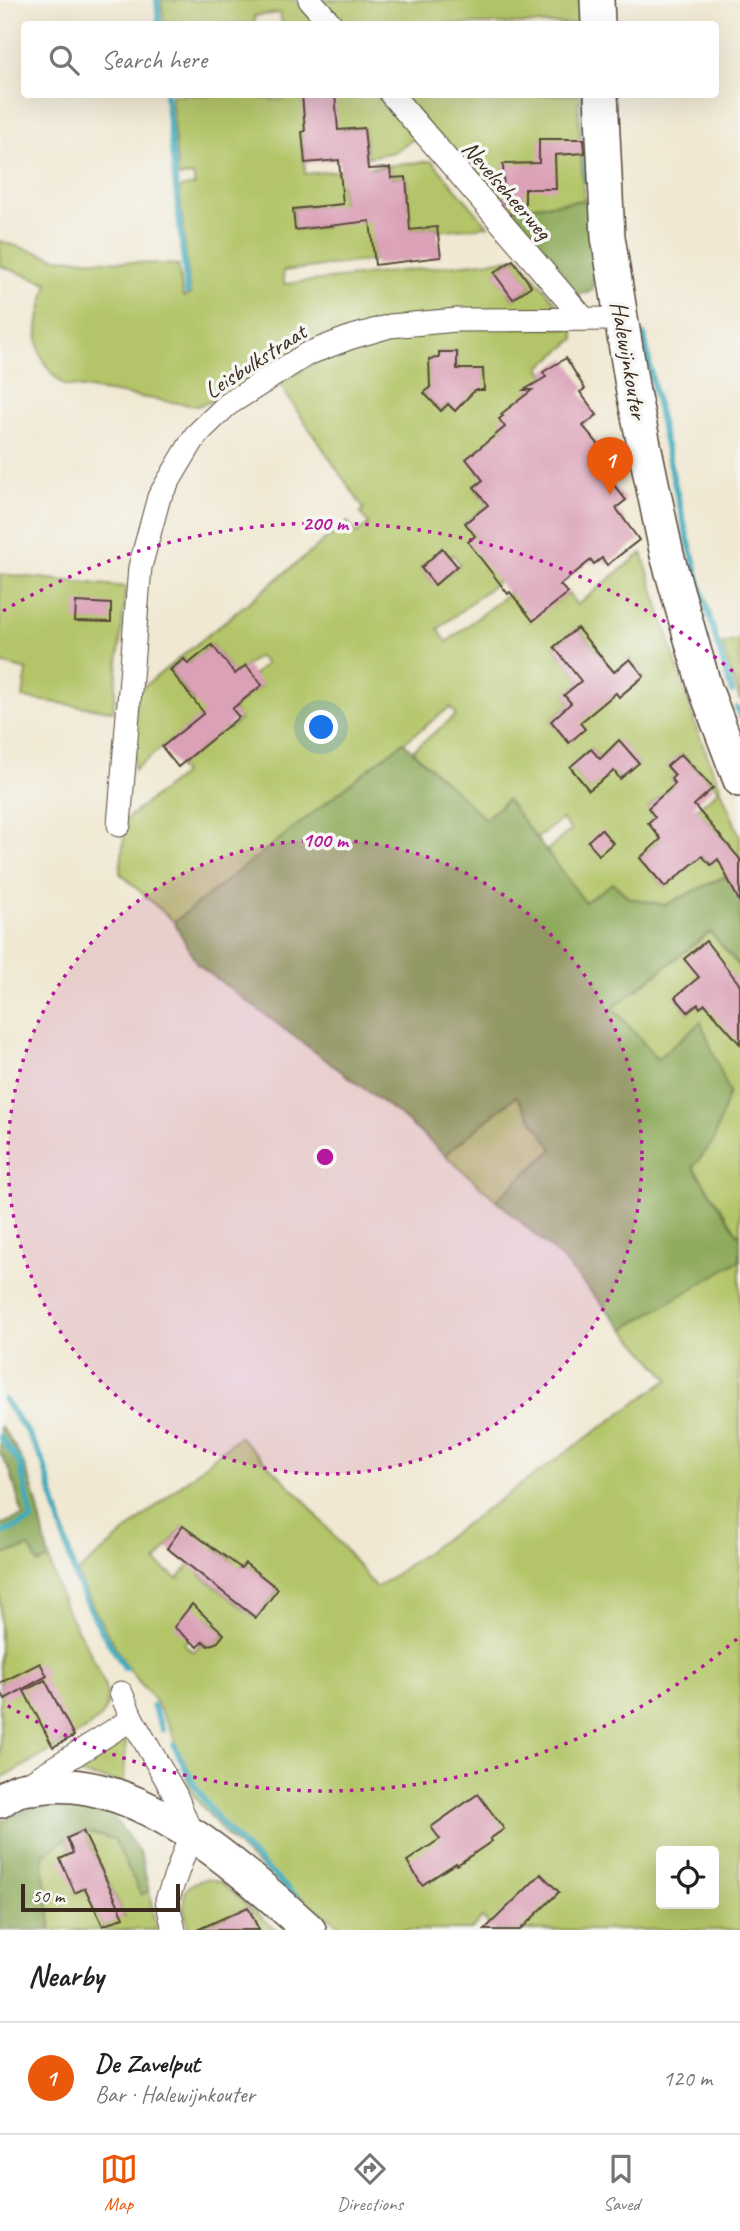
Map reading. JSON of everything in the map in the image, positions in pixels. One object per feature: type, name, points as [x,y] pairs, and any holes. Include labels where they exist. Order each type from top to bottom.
[{"type":"street","points":[[310,0],[328,21]]},
{"type":"street","points":[[597,0],[598,21]]},
{"type":"street","name":"Nevelseheerweg","points":[[394,98],[584,319]]},
{"type":"street","name":"Halewijnkouter","points":[[600,98],[608,237],[634,393],[667,555],[705,688],[740,780]]},
{"type":"street","name":"Leisbulkstraat","points":[[120,825],[139,567],[159,497],[196,436],[227,405],[307,354],[390,326],[416,322],[622,320]]},
{"type":"street","points":[[121,1693],[132,1719],[176,1796],[191,1833],[167,1900],[174,1930]]},
{"type":"street","points":[[9,1795],[132,1719]]},
{"type":"street","points":[[9,1795],[58,1784],[96,1788],[128,1800],[191,1833],[247,1874],[309,1930]]},
{"type":"green space","points":[[161,0],[295,0],[313,21],[281,21],[280,13],[254,16],[255,21],[164,21]]},
{"type":"green space","points":[[320,0],[588,0],[589,21],[338,21]]},
{"type":"green space","points":[[171,98],[302,98],[304,108],[328,98],[379,98],[415,138],[394,152],[367,157],[364,128],[302,132],[305,174],[432,161],[488,226],[438,231],[437,227],[372,234],[375,260],[283,271],[284,284],[519,258],[558,305],[549,312],[438,314],[197,406],[64,385],[44,362],[39,350],[38,326],[48,283],[0,266],[0,241],[56,258],[178,265],[183,297],[190,295],[179,188],[195,185],[193,175],[178,177]],"holes":[[[390,168],[391,178],[406,177],[408,208],[343,212],[341,182],[371,169]],[[326,206],[326,227],[296,230],[293,209]],[[512,260],[531,286],[513,299],[495,273]]]},
{"type":"green space","points":[[405,98],[592,98],[592,101],[578,101],[584,200],[498,210]]},
{"type":"green space","points":[[589,200],[595,269],[592,290],[579,295],[567,288],[498,210]]},
{"type":"green space","points":[[495,326],[573,329],[575,339],[540,367],[546,377],[529,387],[538,402],[502,430],[506,435],[536,414],[539,419],[543,416],[545,419],[553,414],[551,410],[565,401],[571,411],[513,455],[507,447],[499,453],[505,462],[474,487],[488,505],[465,523],[476,536],[516,505],[519,508],[528,502],[525,498],[538,493],[536,489],[561,469],[571,482],[545,503],[552,512],[555,510],[560,515],[575,504],[571,498],[578,493],[590,509],[551,540],[560,552],[555,557],[561,565],[550,574],[559,586],[545,597],[552,605],[568,593],[577,605],[642,553],[696,727],[740,837],[740,869],[665,905],[629,898],[613,883],[585,902],[546,851],[571,830],[562,819],[536,839],[507,800],[485,819],[412,751],[456,715],[450,707],[174,922],[120,873],[126,819],[183,774],[178,767],[209,741],[204,735],[220,722],[228,729],[240,720],[232,709],[261,685],[253,675],[266,664],[258,656],[222,685],[228,695],[134,770],[136,693],[348,522],[357,534],[369,524],[360,513],[364,509],[279,384],[327,357],[378,339],[414,332]],"holes":[[[439,352],[457,352],[457,372],[483,369],[483,390],[473,390],[455,410],[448,404],[441,411],[424,393],[431,386],[429,359],[439,358]],[[533,529],[540,538],[495,570],[490,563]],[[442,549],[449,557],[453,555],[460,564],[435,584],[421,567]],[[543,553],[549,561],[447,642],[438,629],[526,559],[530,563]],[[577,628],[607,664],[599,671],[606,679],[630,659],[644,676],[619,696],[616,693],[602,705],[599,702],[561,734],[551,721],[571,703],[565,695],[581,681],[554,647]],[[212,645],[232,671],[194,701],[170,670],[184,659],[188,664]],[[619,741],[638,763],[620,779],[613,770],[589,789],[570,767],[591,749],[600,759]],[[681,754],[719,790],[662,839],[648,823],[655,817],[648,808],[675,784],[671,779],[675,775],[668,766]],[[702,815],[728,845],[722,851],[724,854],[710,865],[682,832]],[[661,839],[674,855],[680,849],[690,861],[684,866],[686,869],[665,887],[640,858]]]},
{"type":"green space","points":[[0,574],[126,587],[113,711],[23,698],[27,670],[0,663]]},
{"type":"green space","points":[[740,640],[740,701],[722,644]]},
{"type":"green space","points":[[403,742],[485,819],[507,800],[585,902],[613,883],[629,898],[665,905],[726,876],[732,887],[740,882],[740,967],[710,932],[613,1008],[657,1059],[701,1022],[729,1092],[713,1142],[693,1167],[740,1237],[740,1260],[624,1329],[560,1257],[496,1200],[553,1149],[516,1096],[445,1155],[401,1116],[197,964],[174,922]]},
{"type":"green space","points":[[710,932],[740,967],[740,1237],[693,1167],[713,1142],[701,1023],[657,1059],[613,1008]],"holes":[[[735,979],[701,1007],[698,1004],[688,1012],[676,997]]]},
{"type":"green space","points":[[516,1096],[554,1149],[496,1200],[445,1155]]},
{"type":"green space","points":[[740,1260],[740,1930],[495,1930],[482,1918],[471,1930],[346,1930],[256,1864],[225,1834],[192,1794],[171,1729],[155,1701],[127,1667],[77,1573],[239,1436],[305,1501],[376,1588],[669,1379],[624,1329]],"holes":[[[183,1526],[208,1560],[216,1549],[232,1561],[238,1571],[245,1563],[278,1590],[256,1618],[200,1575],[201,1572],[190,1564],[178,1579],[156,1562]],[[207,1618],[224,1635],[218,1642],[208,1646],[203,1642],[193,1652],[184,1644]]]},
{"type":"green space","points":[[0,1426],[20,1457],[33,1489],[49,1559],[38,1564],[30,1547],[0,1556],[0,1525],[23,1516],[11,1473],[0,1453]]},
{"type":"green space","points":[[31,1546],[38,1563],[49,1559],[62,1600],[100,1673],[107,1703],[104,1713],[86,1729],[0,1779],[0,1556]]},
{"type":"green space","points":[[126,1735],[124,1783],[62,1771]]},
{"type":"green space","points":[[55,1799],[107,1809],[140,1853],[149,1891],[141,1895],[114,1839],[83,1831],[67,1838],[43,1855],[51,1930],[0,1930],[0,1821]]},
{"type":"green space","points":[[83,1831],[114,1839],[141,1894],[149,1891],[156,1930],[51,1930],[42,1855],[67,1838],[73,1853],[75,1893],[85,1888],[103,1926],[124,1916]]},
{"type":"green space","points":[[208,1879],[221,1882],[276,1930],[253,1930],[258,1928],[248,1907],[198,1930],[189,1930],[184,1904],[186,1891],[197,1882]]},
{"type":"building","points":[[302,98],[335,98],[338,130],[364,128],[368,169],[390,168],[391,178],[406,177],[410,230],[437,227],[441,257],[375,265],[370,221],[295,230],[293,209],[343,204],[339,160],[305,163],[302,132],[305,131]]},
{"type":"building","points":[[539,139],[584,139],[585,153],[555,155],[556,189],[525,189],[525,203],[504,203],[503,164],[539,163]]},
{"type":"building","points":[[513,260],[531,286],[513,299],[494,273]]},
{"type":"building","points":[[439,352],[457,352],[457,369],[483,369],[484,390],[475,390],[455,411],[448,404],[441,411],[424,393],[430,387],[429,359],[439,358]]},
{"type":"building","points":[[566,358],[585,389],[580,392],[597,415],[583,426],[615,464],[604,473],[626,500],[616,508],[639,540],[607,565],[602,558],[594,564],[591,560],[560,585],[568,593],[533,621],[510,592],[508,594],[468,542],[475,536],[465,523],[488,505],[474,487],[483,480],[466,459],[505,427],[499,419],[503,416],[501,414],[532,390],[524,390],[546,377],[543,372]]},
{"type":"building","points":[[442,548],[457,566],[435,585],[421,568]]},
{"type":"building","points":[[76,602],[111,604],[111,622],[75,621]]},
{"type":"building","points":[[577,628],[614,672],[630,659],[644,676],[619,697],[616,693],[580,723],[585,729],[569,743],[551,721],[571,703],[564,695],[581,681],[554,647]]},
{"type":"building","points":[[212,645],[235,674],[246,665],[262,685],[232,709],[239,717],[178,767],[162,747],[204,713],[170,670],[184,659],[188,664]]},
{"type":"building","points":[[619,740],[639,763],[620,779],[614,771],[589,790],[570,767],[591,749],[600,759]]},
{"type":"building","points":[[681,754],[713,788],[694,805],[740,859],[740,903],[718,859],[711,865],[702,856],[665,887],[640,858],[661,839],[648,823],[655,817],[648,808],[675,784],[671,779],[675,775],[667,766]]},
{"type":"building","points":[[601,829],[613,843],[599,855],[588,841]]},
{"type":"building","points":[[706,941],[740,985],[740,1044],[705,1004],[700,1008],[698,1004],[688,1012],[675,997],[699,977],[684,959]]},
{"type":"building","points":[[183,1526],[241,1568],[245,1563],[278,1589],[256,1618],[167,1548]]},
{"type":"building","points":[[192,1604],[224,1634],[218,1642],[208,1646],[203,1641],[198,1647],[174,1627]]},
{"type":"building","points":[[40,1663],[47,1676],[5,1699],[0,1683]]},
{"type":"building","points":[[45,1680],[74,1736],[53,1747],[24,1691]]},
{"type":"building","points":[[478,1794],[504,1829],[490,1839],[492,1841],[457,1865],[456,1863],[422,1885],[407,1861],[440,1839],[431,1827]]},
{"type":"building","points":[[83,1831],[124,1917],[103,1926],[85,1888],[75,1893],[60,1859],[73,1853],[67,1838]]},
{"type":"building","points":[[541,1874],[559,1892],[520,1930],[484,1930]]},
{"type":"building","points":[[248,1907],[259,1930],[197,1930]]},
{"type":"waterway","points":[[157,0],[159,21]]},
{"type":"waterway","points":[[166,98],[187,292]]},
{"type":"waterway","points":[[584,98],[587,181]]},
{"type":"waterway","points":[[644,335],[682,515],[732,692]]},
{"type":"waterway","points":[[737,708],[740,716]]},
{"type":"waterway","points":[[4,1400],[28,1433],[43,1461],[77,1582],[101,1630],[125,1668]]},
{"type":"waterway","points":[[0,1437],[20,1463],[32,1520],[0,1534]]},
{"type":"waterway","points":[[153,1706],[163,1730]]},
{"type":"waterway","points":[[174,1745],[194,1784],[219,1820],[304,1907]]},
{"type":"place","name":"De Zavelput","points":[[610,495]]}]
